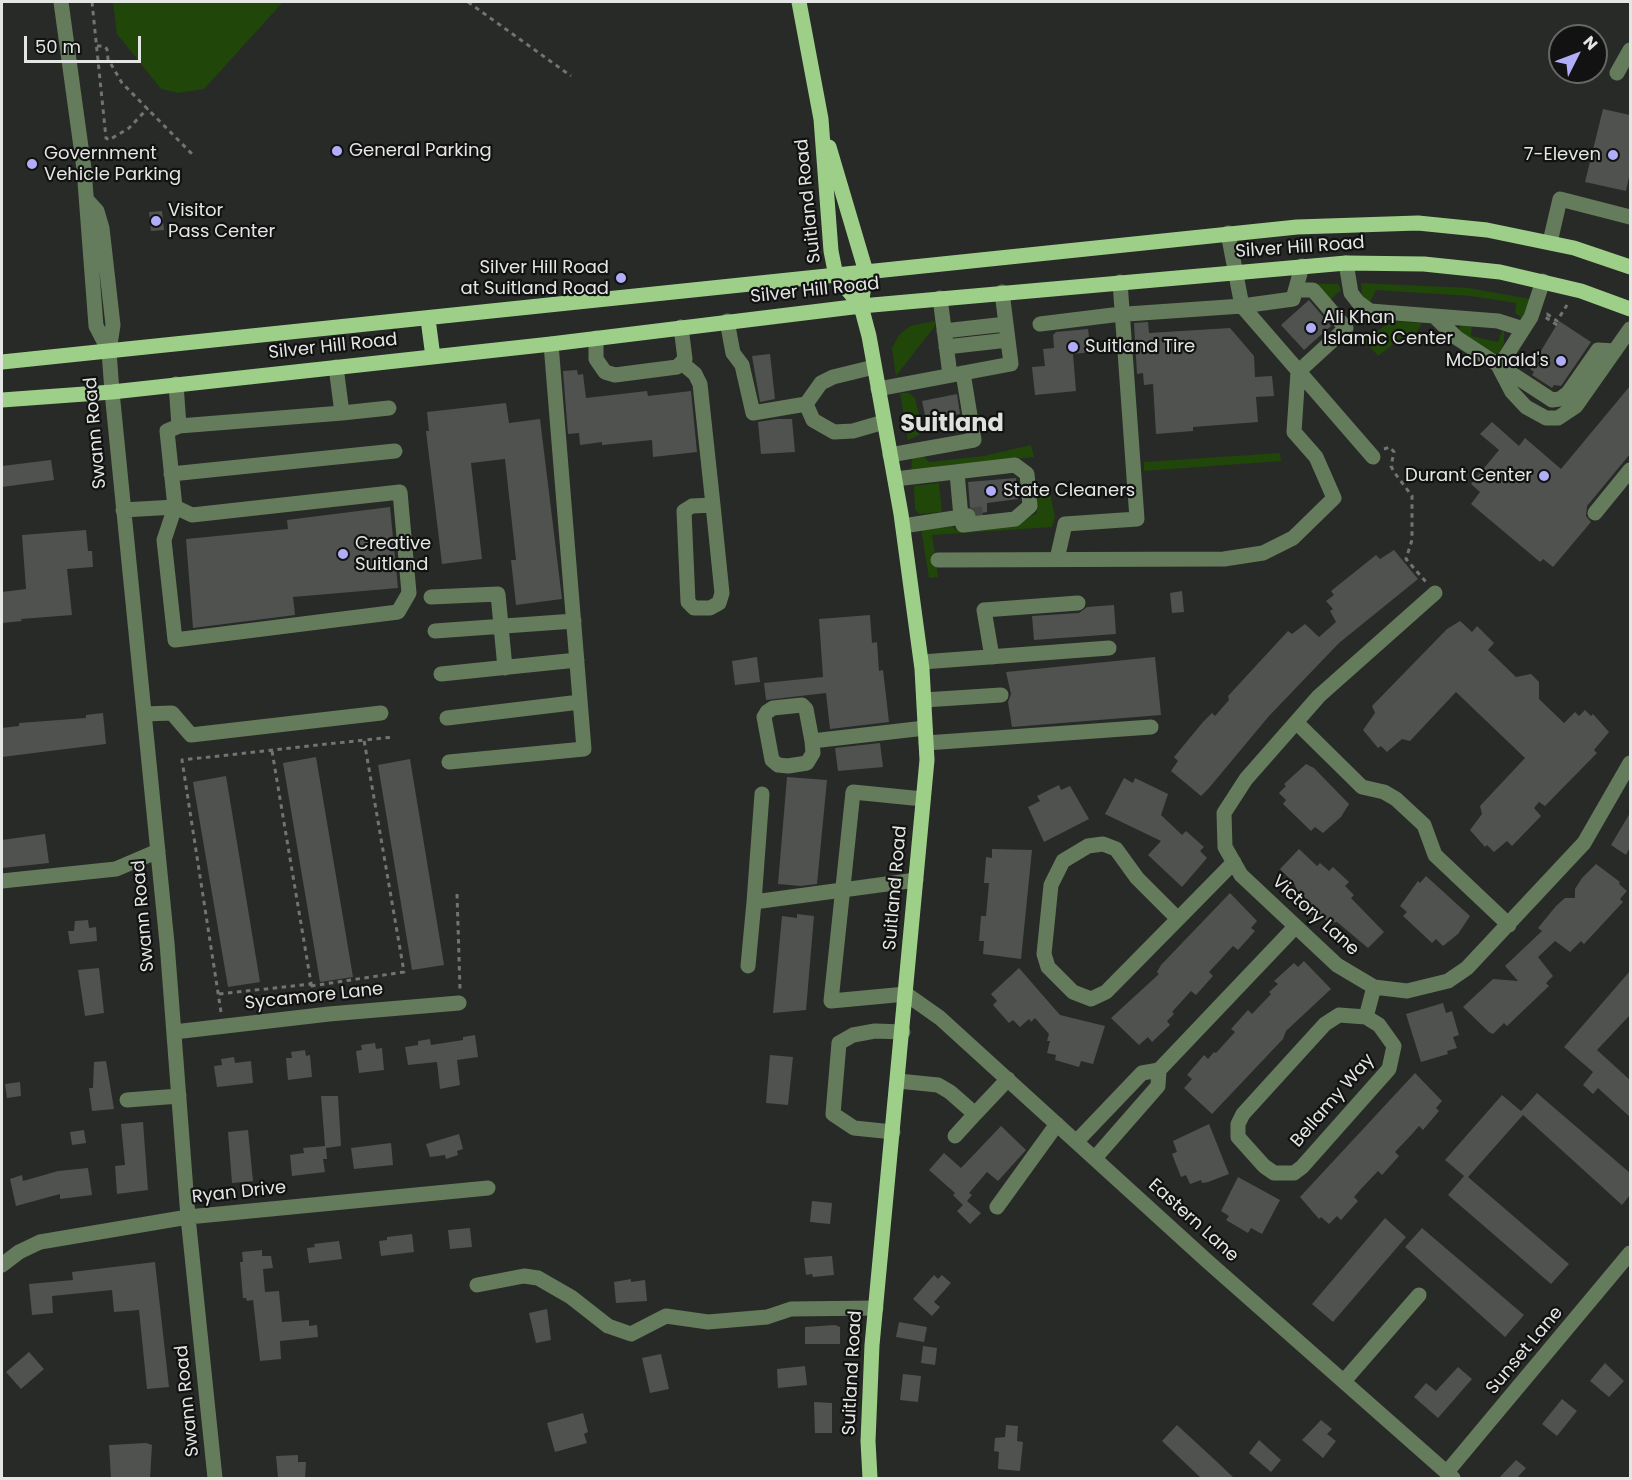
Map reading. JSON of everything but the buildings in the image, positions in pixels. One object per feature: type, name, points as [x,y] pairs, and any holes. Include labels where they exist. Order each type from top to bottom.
[{"type":"main road","name":"Suitland Road","points":[[799,2],[820,119],[831,251],[836,276],[861,306]]},
{"type":"main road","name":"Suitland Road","points":[[820,119],[866,272],[861,306],[903,526],[922,662],[924,700],[923,799],[869,1399],[870,1479]]},
{"type":"main road","name":"Silver Hill Road","points":[[2,362],[1297,226],[1418,223],[1487,230],[1550,242],[1630,267]]},
{"type":"main road","name":"Silver Hill Road","points":[[2,400],[111,392],[434,357],[861,306],[1346,263],[1454,266],[1543,280],[1630,309]]},
{"type":"main road","points":[[428,319],[434,357]]},
{"type":"street","name":"Swann Road","points":[[61,2],[87,200],[97,211],[102,228],[113,325],[109,351],[111,392],[158,851],[188,1217],[215,1479]]},
{"type":"street","points":[[1617,73],[1630,50]]},
{"type":"street","points":[[1550,242],[1560,199],[1630,217]]},
{"type":"street","points":[[1228,233],[1242,306],[1373,457]]},
{"type":"street","points":[[1346,263],[1351,293],[1364,308],[1373,312],[1498,321],[1523,329]]},
{"type":"street","points":[[1040,324],[1117,315],[1242,306],[1293,299],[1302,266]]},
{"type":"street","points":[[1499,367],[1531,317],[1543,280]]},
{"type":"street","points":[[1057,559],[1065,524],[1137,519],[1124,352],[1117,315],[1120,282]]},
{"type":"street","points":[[938,560],[1224,559],[1263,553],[1293,538],[1334,498],[1316,457],[1294,432],[1298,372],[1346,328],[1313,290],[1296,290]]},
{"type":"street","points":[[878,389],[1011,364],[1002,292]]},
{"type":"street","points":[[890,454],[974,440],[946,347],[940,298]]},
{"type":"street","points":[[1434,316],[1447,330],[1499,367],[1507,385],[1520,401],[1541,416],[1558,418],[1576,406],[1630,329]]},
{"type":"street","points":[[727,321],[733,352],[742,365],[753,413],[806,404]]},
{"type":"street","points":[[596,338],[596,359],[605,372],[615,375],[677,367],[685,359],[681,327]]},
{"type":"street","points":[[944,331],[1006,332]]},
{"type":"street","points":[[946,347],[1006,332]]},
{"type":"street","points":[[449,762],[584,749],[551,344]]},
{"type":"street","points":[[682,363],[695,374],[700,384],[713,504],[722,593],[719,603],[710,608],[694,608],[688,602],[684,511],[692,506],[713,504]]},
{"type":"street","points":[[336,367],[342,413]]},
{"type":"street","points":[[806,404],[814,390],[827,380],[874,367]]},
{"type":"street","points":[[176,384],[179,426]]},
{"type":"street","points":[[806,404],[813,420],[834,432],[853,431],[884,422]]},
{"type":"street","points":[[123,510],[175,507],[192,515],[400,492],[409,593],[398,612],[175,640],[164,540],[175,507],[167,431],[179,426],[389,408]]},
{"type":"street","points":[[171,474],[395,451]]},
{"type":"street","points":[[895,479],[1016,465],[1027,474],[1030,506]]},
{"type":"street","points":[[957,473],[964,517],[963,525],[1015,519],[1030,506]]},
{"type":"street","points":[[1595,513],[1629,475]]},
{"type":"street","points":[[988,513],[1030,506]]},
{"type":"street","points":[[903,526],[964,517]]},
{"type":"street","name":"Victory Lane","points":[[1435,593],[1319,696],[1246,778],[1224,813],[1225,847],[1241,875],[1337,965],[1374,987],[1407,991],[1431,987],[1448,981],[1467,968],[1509,926],[1584,843],[1630,763]]},
{"type":"street","points":[[431,597],[498,594],[505,668]]},
{"type":"street","points":[[992,657],[984,610],[1078,603]]},
{"type":"street","points":[[435,631],[574,621]]},
{"type":"street","points":[[922,662],[1109,648]]},
{"type":"street","points":[[441,674],[577,660]]},
{"type":"street","points":[[924,700],[1001,695]]},
{"type":"street","points":[[447,718],[580,702]]},
{"type":"street","points":[[144,714],[172,713],[191,735],[381,713]]},
{"type":"street","points":[[1296,722],[1362,787],[1384,792],[1396,799],[1424,825],[1435,855],[1509,926]]},
{"type":"street","points":[[812,741],[1151,727]]},
{"type":"street","points":[[906,994],[831,1001],[853,792],[923,799]]},
{"type":"street","points":[[748,966],[762,794]]},
{"type":"street","points":[[1178,919],[1137,878],[1116,849],[1103,844],[1088,846],[1063,861],[1051,885],[1044,954],[1048,967],[1073,992],[1091,999],[1106,992],[1178,919],[1234,862]]},
{"type":"street","points":[[2,881],[116,869],[158,851]]},
{"type":"street","points":[[754,902],[916,880]]},
{"type":"street","points":[[1077,1141],[1143,1073],[1159,1070],[1295,927]]},
{"type":"street","points":[[1366,1017],[1374,987]]},
{"type":"street","name":"Eastern Lane","points":[[906,994],[940,1018],[1450,1475]]},
{"type":"street","name":"Sycamore Lane","points":[[174,1032],[459,1003]]},
{"type":"street","name":"Bellamy Way","points":[[1339,1015],[1366,1017],[1379,1025],[1394,1046],[1389,1069],[1302,1167],[1294,1173],[1274,1173],[1264,1166],[1238,1137],[1238,1125],[1243,1114],[1325,1024],[1339,1015]]},
{"type":"street","points":[[893,1132],[854,1128],[833,1114],[839,1043],[853,1035],[875,1031],[903,1032]]},
{"type":"street","points":[[1095,1158],[1158,1086],[1159,1070]]},
{"type":"street","points":[[955,1136],[1008,1079]]},
{"type":"street","points":[[898,1081],[938,1085],[950,1092],[975,1114]]},
{"type":"street","points":[[127,1100],[179,1096]]},
{"type":"street","points":[[997,1208],[1058,1124]]},
{"type":"street","name":"Ryan Drive","points":[[2,1265],[19,1252],[40,1242],[188,1217],[488,1188]]},
{"type":"street","name":"Sunset Lane","points":[[1450,1475],[1630,1253]]},
{"type":"street","points":[[477,1286],[524,1276],[538,1278],[571,1297],[608,1326],[631,1334],[666,1316],[708,1322],[767,1317],[791,1309],[876,1308]]},
{"type":"street","points":[[1344,1381],[1419,1295]]},
{"type":"path","points":[[92,2],[106,138],[109,140],[129,128],[148,108]]},
{"type":"path","points":[[468,2],[571,76]]},
{"type":"path","points":[[97,46],[104,46],[108,59],[122,83],[195,157]]},
{"type":"path","points":[[1557,325],[1545,317],[1547,314],[1557,321],[1567,305]]},
{"type":"path","points":[[1373,457],[1387,447],[1394,452],[1391,466],[1414,502],[1410,522],[1412,540],[1406,559],[1435,593]]},
{"type":"path","points":[[224,1026],[182,760],[394,737]]},
{"type":"path","points":[[219,994],[311,985],[404,972],[364,740]]},
{"type":"path","points":[[272,751],[316,1016]]},
{"type":"path","points":[[457,894],[461,965],[459,1003]]},
{"type":"green space","points":[[113,2],[283,2],[204,89],[178,93],[161,89],[117,34]]},
{"type":"green space","points":[[1361,283],[1469,288],[1530,299],[1522,318],[1515,313],[1516,303],[1470,296],[1376,290],[1370,302],[1362,295]]},
{"type":"green space","points":[[1317,284],[1338,284],[1341,290],[1330,300]]},
{"type":"green space","points":[[935,321],[935,326],[896,376],[892,348],[899,335],[910,326]]},
{"type":"green space","points":[[1392,321],[1422,323],[1412,341],[1404,336],[1378,356],[1364,340]]},
{"type":"green space","points":[[1461,325],[1472,327],[1471,336],[1498,342],[1504,331],[1504,343],[1498,355],[1463,334],[1459,330]]},
{"type":"green space","points":[[900,393],[909,393],[915,398],[921,424],[919,435],[908,440]]},
{"type":"green space","points":[[1031,445],[1034,457],[948,465],[911,472],[912,458],[923,456],[929,462],[984,456]]},
{"type":"green space","points":[[1280,453],[1281,461],[1144,471],[1144,462]]},
{"type":"green space","points":[[939,483],[942,512],[919,514],[915,509],[914,486]]},
{"type":"green space","points":[[1037,493],[1050,493],[1055,517],[1052,527],[932,535],[938,577],[929,578],[921,528],[952,526],[956,530],[1021,522],[1037,513]]},
{"type":"tunnel","points":[[968,516],[988,513]]},
{"type":"place","name":"General Parking","points":[[337,151]]},
{"type":"place","name":"7-Eleven","points":[[1613,155]]},
{"type":"place","name":"Government Vehicle Parking","points":[[32,164]]},
{"type":"place","name":"Visitor Pass Center","points":[[156,221]]},
{"type":"place","name":"Silver Hill Road at Suitland Road","points":[[621,278]]},
{"type":"place","name":"Ali Khan Islamic Center","points":[[1311,328]]},
{"type":"place","name":"Suitland Tire","points":[[1073,347]]},
{"type":"place","name":"McDonald's","points":[[1561,361]]},
{"type":"place","name":"Durant Center","points":[[1544,476]]},
{"type":"place","name":"State Cleaners","points":[[991,491]]},
{"type":"place","name":"Creative Suitland","points":[[343,554]]},
{"type":"district","name":"Suitland","points":[[952,425]]}]
